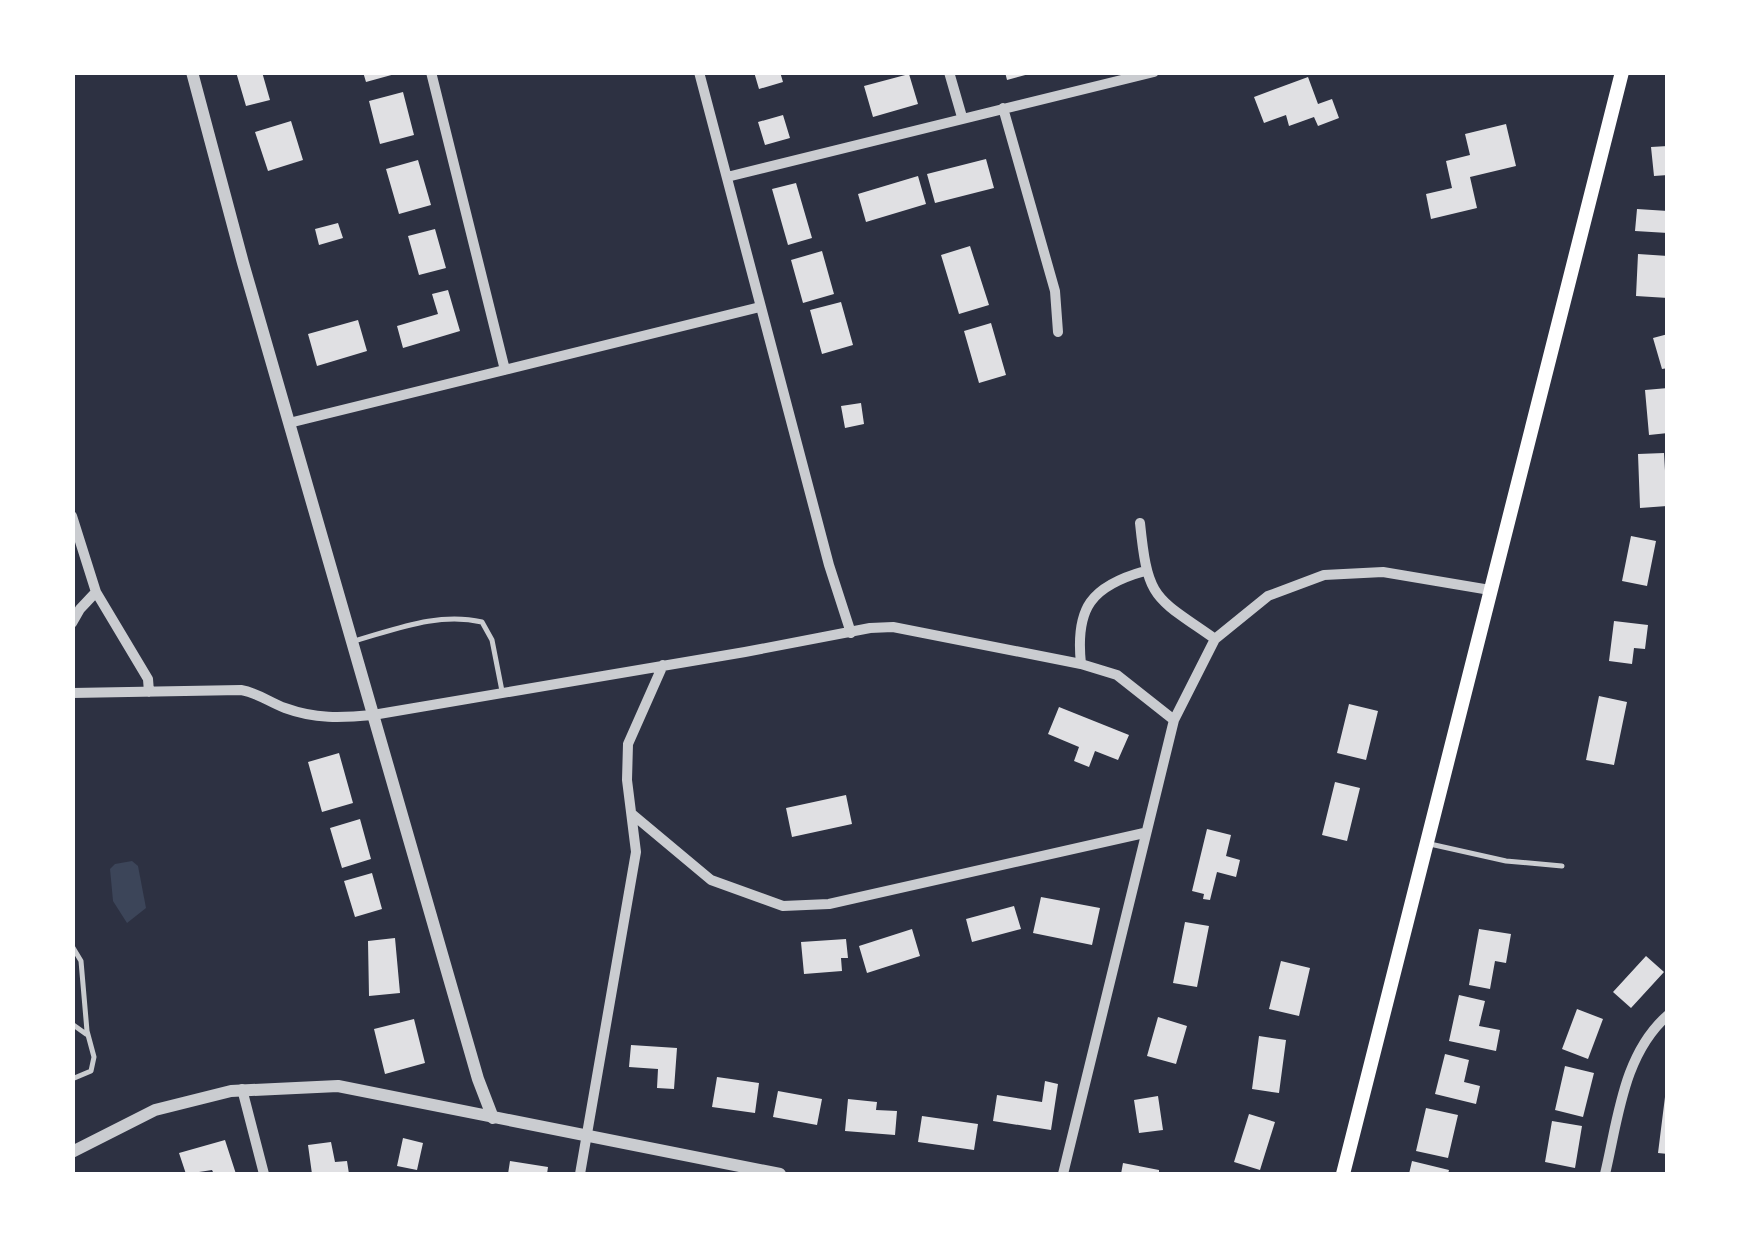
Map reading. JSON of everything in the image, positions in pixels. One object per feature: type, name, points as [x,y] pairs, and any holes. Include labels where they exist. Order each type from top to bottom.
[{"type":"main road","points":[[1343,1174],[1622,72]]},
{"type":"street","points":[[192,72],[372,715],[478,1079],[493,1118]]},
{"type":"street","points":[[431,72],[504,370]]},
{"type":"street","points":[[699,72],[829,566],[851,634]]},
{"type":"street","points":[[949,72],[962,118]]},
{"type":"street","points":[[727,176],[1154,72]]},
{"type":"street","points":[[1003,108],[1056,291],[1058,332]]},
{"type":"street","points":[[289,423],[760,308]]},
{"type":"street","points":[[72,516],[96,592],[148,679],[148,692]]},
{"type":"street","points":[[1140,523],[1145,571],[1157,598],[1215,639]]},
{"type":"street","points":[[1081,664],[1078,637],[1092,597],[1122,578],[1145,571]]},
{"type":"street","points":[[1063,1174],[1174,720],[1215,639],[1268,596],[1324,575],[1383,572],[1490,590]]},
{"type":"street","points":[[72,623],[96,592]]},
{"type":"street","points":[[72,693],[240,690],[258,693],[303,714],[332,719],[870,628],[914,629],[1117,675],[1174,720]]},
{"type":"street","points":[[580,1174],[636,852],[627,780],[628,744],[663,665]]},
{"type":"street","points":[[632,814],[711,880],[783,906],[829,904],[1144,833]]},
{"type":"street","points":[[1606,1174],[1634,1061],[1653,1028],[1668,1015]]},
{"type":"street","points":[[72,1152],[155,1110],[242,1089],[338,1086],[780,1174]]},
{"type":"street","points":[[242,1089],[264,1174]]},
{"type":"lane","points":[[352,642],[434,619],[458,616],[482,622],[492,640],[503,692]]},
{"type":"lane","points":[[1426,843],[1506,861],[1562,866]]},
{"type":"lane","points":[[72,946],[81,961],[88,1036],[94,1056],[90,1072],[72,1079]]},
{"type":"lane","points":[[72,1024],[88,1036]]},
{"type":"shaded area","points":[[132,861],[138,866],[146,908],[127,923],[113,901],[110,869]]},
{"type":"building","points":[[236,72],[262,72],[270,100],[246,106]]},
{"type":"building","points":[[363,72],[395,72],[395,74],[366,82]]},
{"type":"building","points":[[754,72],[780,72],[783,82],[759,89]]},
{"type":"building","points":[[1005,72],[1029,72],[1029,74],[1007,80]]},
{"type":"building","points":[[909,74],[918,104],[873,117],[864,86]]},
{"type":"building","points":[[1308,77],[1318,104],[1332,99],[1339,118],[1318,126],[1314,117],[1289,126],[1286,115],[1264,123],[1254,97]]},
{"type":"building","points":[[403,92],[414,135],[380,144],[369,101]]},
{"type":"building","points":[[783,115],[790,138],[765,145],[758,122]]},
{"type":"building","points":[[291,121],[303,160],[268,171],[255,132]]},
{"type":"building","points":[[1506,124],[1516,166],[1470,177],[1477,208],[1431,219],[1426,194],[1452,188],[1446,161],[1470,155],[1465,134]]},
{"type":"building","points":[[1668,146],[1668,175],[1654,176],[1651,147]]},
{"type":"building","points":[[986,159],[994,188],[935,203],[927,174]]},
{"type":"building","points":[[418,160],[431,205],[399,214],[386,169]]},
{"type":"building","points":[[918,176],[926,204],[866,222],[858,194]]},
{"type":"building","points":[[796,183],[812,238],[788,245],[772,189]]},
{"type":"building","points":[[1637,209],[1668,211],[1668,233],[1635,231]]},
{"type":"building","points":[[338,223],[343,238],[319,245],[315,229]]},
{"type":"building","points":[[435,229],[446,268],[419,275],[408,236]]},
{"type":"building","points":[[970,246],[989,305],[959,314],[941,255]]},
{"type":"building","points":[[822,251],[834,294],[803,303],[791,260]]},
{"type":"building","points":[[1638,254],[1668,256],[1668,298],[1636,296]]},
{"type":"building","points":[[448,290],[460,331],[403,348],[397,326],[438,314],[432,294]]},
{"type":"building","points":[[841,302],[853,345],[822,354],[810,310]]},
{"type":"building","points":[[358,320],[367,351],[317,366],[308,334]]},
{"type":"building","points":[[991,323],[1006,375],[979,383],[964,331]]},
{"type":"building","points":[[1668,334],[1668,368],[1662,369],[1653,338]]},
{"type":"building","points":[[1668,388],[1668,433],[1649,435],[1645,390]]},
{"type":"building","points":[[861,403],[864,424],[845,428],[841,406]]},
{"type":"building","points":[[1664,453],[1667,506],[1640,508],[1638,454]]},
{"type":"building","points":[[1631,536],[1656,541],[1647,586],[1622,581]]},
{"type":"building","points":[[1614,621],[1648,625],[1645,649],[1634,648],[1632,664],[1609,661]]},
{"type":"building","points":[[1599,696],[1627,702],[1614,765],[1586,760]]},
{"type":"building","points":[[1349,704],[1378,711],[1366,760],[1337,753]]},
{"type":"building","points":[[1059,707],[1129,735],[1118,760],[1095,751],[1089,767],[1074,761],[1079,747],[1048,734]]},
{"type":"building","points":[[339,753],[353,803],[322,812],[308,762]]},
{"type":"building","points":[[1335,782],[1360,788],[1347,841],[1322,835]]},
{"type":"building","points":[[846,795],[852,824],[792,837],[786,808]]},
{"type":"building","points":[[360,819],[371,859],[342,868],[330,828]]},
{"type":"building","points":[[1207,829],[1231,835],[1226,856],[1240,860],[1236,877],[1217,872],[1210,900],[1192,891]]},
{"type":"building","points":[[372,873],[382,909],[355,917],[344,881]]},
{"type":"building","points":[[1041,897],[1100,908],[1092,945],[1033,933]]},
{"type":"building","points":[[1014,906],[1021,929],[972,942],[966,919]]},
{"type":"building","points":[[1185,922],[1209,926],[1197,987],[1173,983]]},
{"type":"building","points":[[912,929],[920,956],[867,973],[859,946]]},
{"type":"building","points":[[1479,929],[1511,934],[1506,963],[1495,961],[1490,989],[1469,985]]},
{"type":"building","points":[[395,938],[400,993],[369,996],[368,941]]},
{"type":"building","points":[[846,939],[848,958],[841,958],[842,971],[804,974],[801,942]]},
{"type":"building","points":[[1646,956],[1664,972],[1631,1008],[1613,992]]},
{"type":"building","points":[[1281,961],[1310,968],[1299,1016],[1269,1009]]},
{"type":"building","points":[[1459,995],[1485,1001],[1479,1026],[1500,1030],[1496,1051],[1449,1041]]},
{"type":"building","points":[[1577,1009],[1603,1019],[1588,1059],[1562,1049]]},
{"type":"building","points":[[1158,1017],[1187,1026],[1176,1064],[1147,1056]]},
{"type":"building","points":[[414,1019],[425,1063],[385,1074],[374,1029]]},
{"type":"building","points":[[1259,1036],[1286,1040],[1279,1093],[1252,1089]]},
{"type":"building","points":[[631,1045],[677,1048],[674,1089],[657,1088],[658,1069],[629,1067]]},
{"type":"building","points":[[1445,1054],[1469,1060],[1464,1082],[1480,1086],[1476,1104],[1435,1094]]},
{"type":"building","points":[[1565,1066],[1594,1073],[1583,1117],[1555,1110]]},
{"type":"building","points":[[717,1077],[759,1083],[755,1113],[712,1107]]},
{"type":"building","points":[[1045,1081],[1058,1084],[1051,1130],[993,1121],[997,1095],[1042,1102]]},
{"type":"building","points":[[778,1091],[822,1099],[817,1125],[773,1117]]},
{"type":"building","points":[[1158,1096],[1163,1130],[1139,1133],[1134,1100]]},
{"type":"building","points":[[1668,1097],[1668,1154],[1658,1153]]},
{"type":"building","points":[[848,1099],[877,1102],[876,1110],[897,1111],[895,1135],[845,1131]]},
{"type":"building","points":[[1426,1108],[1458,1115],[1448,1158],[1416,1151]]},
{"type":"building","points":[[1249,1114],[1275,1122],[1260,1170],[1234,1162]]},
{"type":"building","points":[[922,1116],[978,1124],[974,1150],[918,1142]]},
{"type":"building","points":[[1552,1121],[1582,1126],[1575,1168],[1545,1162]]},
{"type":"building","points":[[403,1138],[423,1143],[417,1170],[397,1166]]},
{"type":"building","points":[[225,1140],[236,1174],[214,1174],[212,1170],[186,1174],[179,1153]]},
{"type":"building","points":[[331,1142],[335,1162],[347,1161],[349,1174],[312,1174],[308,1145]]},
{"type":"building","points":[[510,1161],[548,1167],[547,1174],[508,1174]]},
{"type":"building","points":[[1412,1161],[1449,1170],[1448,1174],[1409,1174]]},
{"type":"building","points":[[1123,1163],[1159,1170],[1159,1174],[1121,1174]]}]
